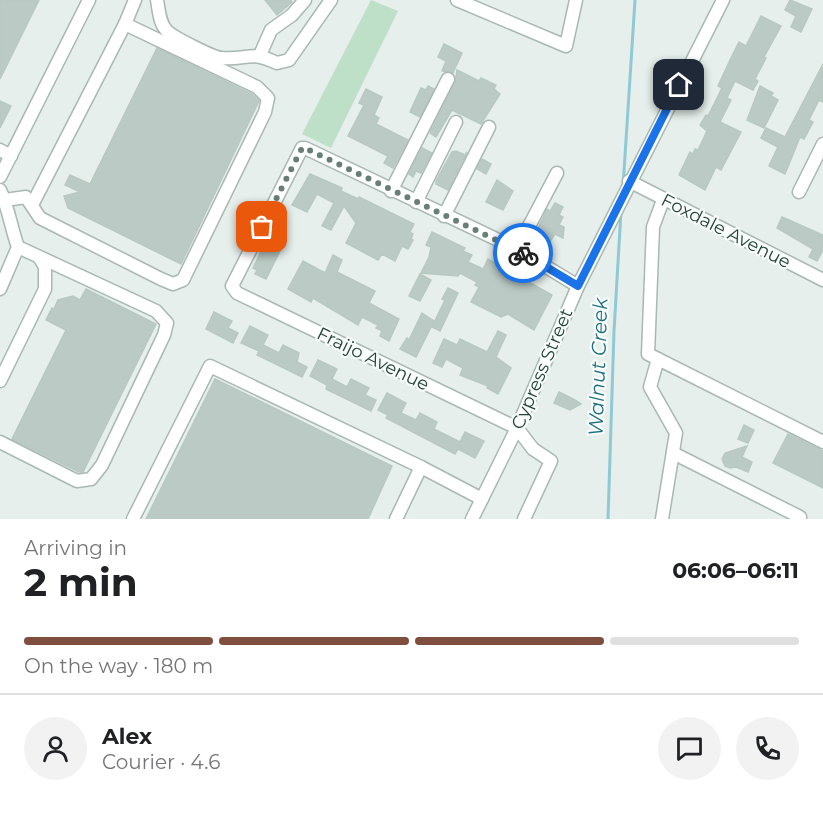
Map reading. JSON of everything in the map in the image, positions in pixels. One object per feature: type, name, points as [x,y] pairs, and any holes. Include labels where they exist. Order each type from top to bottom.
[{"type":"street","points":[[0,177],[5,153],[89,0]]},
{"type":"street","points":[[32,205],[125,24],[135,0]]},
{"type":"street","points":[[157,0],[160,17],[167,31],[189,43],[220,58],[260,55],[277,63],[289,60],[331,0]]},
{"type":"street","points":[[260,55],[270,30],[292,15],[305,0]]},
{"type":"street","points":[[457,0],[566,46],[576,0]]},
{"type":"street","name":"Cypress Street","points":[[472,519],[517,428],[597,246],[723,0]]},
{"type":"street","points":[[2,195],[26,197],[40,218],[161,279],[173,284],[183,280],[265,112],[268,98],[257,87],[125,24]]},
{"type":"street","points":[[448,79],[391,191],[517,249],[578,286]]},
{"type":"street","points":[[416,202],[456,122]]},
{"type":"street","points":[[444,216],[489,127]]},
{"type":"street","points":[[799,192],[823,144]]},
{"type":"street","name":"Fraijo Avenue","points":[[391,191],[302,148],[232,286],[237,293],[517,428]]},
{"type":"street","points":[[517,249],[557,173]]},
{"type":"street","name":"Foxdale Avenue","points":[[630,182],[823,280]]},
{"type":"street","points":[[0,442],[77,481],[91,479],[102,465],[164,334],[167,323],[156,311],[18,247],[5,223],[10,209],[2,195]]},
{"type":"street","points":[[663,200],[653,227],[648,354],[823,442]]},
{"type":"street","points":[[0,289],[18,247]]},
{"type":"street","points":[[0,381],[45,289],[45,267],[39,257]]},
{"type":"street","points":[[658,359],[650,387],[676,433],[662,519]]},
{"type":"street","points":[[132,519],[210,366],[421,467],[482,499]]},
{"type":"street","points":[[517,428],[533,449],[551,461],[524,519]]},
{"type":"street","points":[[673,453],[800,517]]},
{"type":"street","points":[[396,519],[421,467]]},
{"type":"green space","points":[[371,0],[398,11],[331,148],[302,134]]},
{"type":"building","points":[[0,0],[39,0],[0,79]]},
{"type":"building","points":[[265,0],[291,0],[292,2],[277,15]]},
{"type":"building","points":[[790,0],[812,9],[801,32],[791,27],[796,16],[785,10]]},
{"type":"building","points":[[761,16],[781,26],[764,57],[766,58],[755,79],[758,81],[753,90],[735,81],[727,98],[731,100],[720,122],[741,132],[721,170],[716,167],[705,190],[679,175],[690,152],[693,154],[695,149],[698,150],[707,131],[700,125],[706,115],[708,116],[722,88],[718,86],[739,42],[746,46]]},
{"type":"building","points":[[444,44],[462,53],[453,73],[442,71],[446,61],[438,57]]},
{"type":"building","points":[[157,48],[252,94],[259,101],[181,264],[68,208],[64,196],[80,192],[65,185],[70,175],[90,184]]},
{"type":"building","points":[[823,64],[823,102],[819,100],[809,120],[813,122],[804,139],[800,137],[785,174],[769,166],[778,147],[761,138],[766,128],[785,137]]},
{"type":"building","points":[[457,70],[479,81],[481,78],[496,85],[494,89],[500,94],[481,124],[452,110],[436,137],[430,133],[455,83]]},
{"type":"building","points":[[428,86],[434,89],[420,117],[410,112],[421,88],[426,90]]},
{"type":"building","points":[[760,86],[773,93],[771,96],[778,100],[764,128],[747,120]]},
{"type":"building","points":[[366,89],[382,97],[374,115],[379,118],[376,124],[408,140],[393,168],[384,163],[388,156],[348,136],[364,105],[359,103]]},
{"type":"building","points":[[0,101],[11,106],[0,128]]},
{"type":"building","points":[[422,148],[432,153],[421,173],[416,171],[413,177],[409,174]]},
{"type":"building","points":[[456,151],[465,155],[467,152],[448,190],[436,184],[436,181],[452,152]]},
{"type":"building","points":[[482,159],[491,164],[486,174],[477,169]]},
{"type":"building","points":[[310,174],[342,188],[341,191],[358,199],[359,197],[414,224],[410,232],[413,234],[411,239],[413,240],[408,249],[402,246],[395,261],[382,254],[378,260],[346,243],[356,223],[344,206],[331,230],[322,226],[334,203],[317,194],[307,212],[292,205]]},
{"type":"building","points":[[497,180],[513,191],[503,210],[486,202]]},
{"type":"building","points":[[555,203],[563,207],[559,215],[563,217],[559,225],[564,227],[563,238],[555,234],[549,243],[535,235],[547,209],[550,211]]},
{"type":"building","points":[[782,217],[823,235],[823,250],[817,261],[809,257],[813,249],[777,228]]},
{"type":"building","points":[[432,232],[465,248],[463,251],[472,255],[468,262],[483,269],[488,259],[552,295],[534,330],[508,314],[501,317],[471,302],[479,287],[475,285],[477,282],[460,273],[458,276],[421,273],[429,257],[431,247],[426,245]]},
{"type":"building","points":[[274,241],[283,245],[266,279],[255,274],[257,270],[253,268],[266,242],[272,245]]},
{"type":"building","points":[[333,255],[342,260],[337,272],[375,291],[369,303],[399,319],[389,341],[380,336],[382,331],[376,328],[378,325],[362,317],[358,325],[313,298],[311,302],[288,289],[303,261],[325,273]]},
{"type":"building","points":[[420,274],[431,280],[420,301],[409,296]]},
{"type":"building","points":[[448,288],[458,293],[440,331],[432,327]]},
{"type":"building","points":[[86,289],[156,324],[83,472],[79,472],[12,439],[66,330],[46,320],[58,300],[73,296],[80,300]]},
{"type":"building","points":[[214,312],[232,321],[228,328],[238,333],[233,343],[206,329]]},
{"type":"building","points":[[422,313],[434,321],[416,357],[400,349],[407,338],[409,340]]},
{"type":"building","points":[[250,326],[268,335],[263,345],[279,353],[283,345],[299,353],[297,362],[307,367],[302,377],[257,355],[259,351],[241,343]]},
{"type":"building","points":[[498,331],[506,335],[496,357],[511,368],[498,394],[487,388],[488,386],[460,375],[463,368],[446,359],[442,367],[433,363],[444,339],[457,345],[460,339],[487,352]]},
{"type":"building","points":[[318,360],[337,369],[332,379],[347,387],[351,379],[369,388],[365,395],[376,400],[371,411],[326,389],[327,385],[310,376]]},
{"type":"building","points":[[215,379],[392,466],[368,519],[146,519]]},
{"type":"building","points":[[559,392],[581,404],[570,410],[554,403]]},
{"type":"building","points":[[387,393],[406,403],[401,413],[416,420],[420,413],[437,422],[434,429],[460,442],[465,432],[484,441],[475,458],[458,449],[455,454],[386,418],[388,415],[378,410]]},
{"type":"building","points":[[744,425],[754,430],[748,443],[738,439]]},
{"type":"building","points":[[788,434],[823,451],[823,488],[773,463]]},
{"type":"building","points":[[747,446],[742,457],[752,462],[748,472],[736,467],[725,466],[722,459],[725,453]]},
{"type":"waterway","name":"Walnut Creek","points":[[623,187],[635,0]]},
{"type":"waterway","name":"Walnut Creek","points":[[608,519],[614,331],[621,211]]},
{"type":"way so far","points":[[262,227],[302,148],[305,148],[523,253]]},
{"type":"route","points":[[523,253],[578,286],[679,85]]}]
